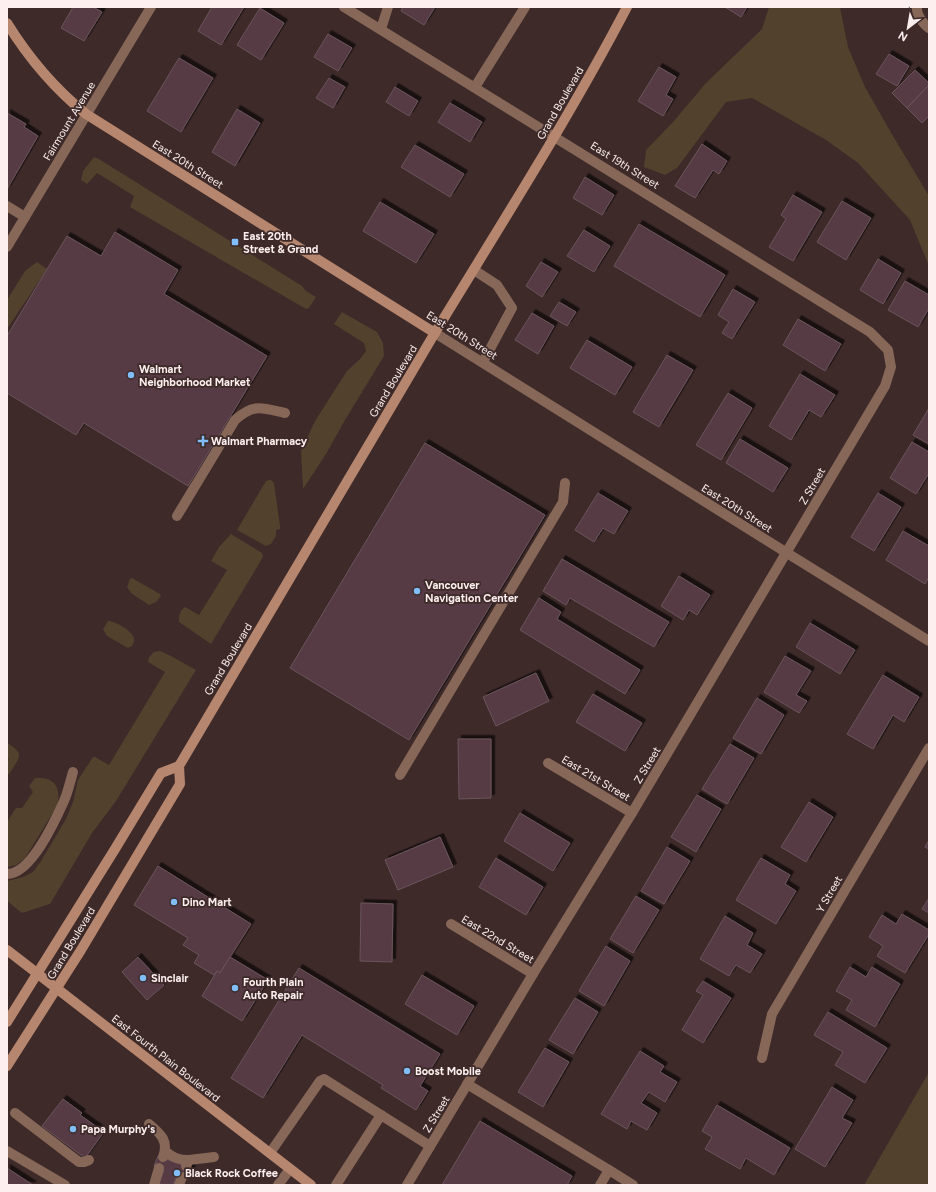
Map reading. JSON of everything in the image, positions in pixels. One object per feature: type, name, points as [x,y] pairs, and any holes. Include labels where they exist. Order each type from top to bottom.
[{"type":"main road","name":"Grand Boulevard","points":[[7,1066],[57,988],[180,784],[179,766],[436,333],[555,136],[600,59],[627,7]]},
{"type":"main road","name":"East 20th Street","points":[[8,27],[32,59],[68,99],[86,114],[436,333]]},
{"type":"main road","name":"Grand Boulevard","points":[[7,1022],[116,849],[161,773],[179,766]]},
{"type":"main road","name":"East Fourth Plain Boulevard","points":[[7,950],[311,1185]]},
{"type":"street","name":"Fairmount Avenue","points":[[7,247],[151,7]]},
{"type":"street","name":"East 19th Street","points":[[344,7],[870,332],[888,350]]},
{"type":"street","points":[[381,29],[388,7]]},
{"type":"street","points":[[475,87],[525,7]]},
{"type":"street","points":[[917,9],[925,25],[929,28]]},
{"type":"street","points":[[7,206],[25,217]]},
{"type":"street","points":[[476,266],[496,285],[512,308],[483,362]]},
{"type":"street","name":"East 20th Street","points":[[436,333],[929,641]]},
{"type":"street","name":"Z Street","points":[[407,1185],[533,974],[632,813],[885,386],[891,367],[888,350]]},
{"type":"street","points":[[177,516],[235,420],[244,412],[259,407],[286,413]]},
{"type":"street","points":[[400,775],[563,502],[565,483]]},
{"type":"street","name":"Y Street","points":[[762,1058],[772,1014],[929,748]]},
{"type":"street","name":"East 21st Street","points":[[548,763],[632,813]]},
{"type":"street","points":[[7,874],[12,874],[20,870],[32,860],[55,820],[64,800],[73,772]]},
{"type":"street","name":"East 22nd Street","points":[[451,924],[533,974]]},
{"type":"street","points":[[270,1154],[320,1081],[324,1079],[430,1146]]},
{"type":"street","points":[[467,1084],[633,1185]]},
{"type":"street","points":[[15,1112],[79,1162],[89,1160]]},
{"type":"street","points":[[336,1185],[381,1115]]},
{"type":"street","points":[[149,1124],[164,1140],[164,1154],[187,1163],[214,1157]]},
{"type":"street","points":[[7,1151],[65,1185]]},
{"type":"street","points":[[154,1185],[159,1168]]},
{"type":"street","points":[[278,1185],[290,1169]]},
{"type":"street","points":[[600,1185],[609,1170]]},
{"type":"shaded area","points":[[769,7],[840,7],[848,47],[865,87],[929,196],[929,266],[910,220],[858,163],[826,140],[752,98],[726,102],[677,168],[665,175],[644,167],[646,150],[673,122],[706,83],[762,29]]},
{"type":"shaded area","points":[[94,157],[302,286],[306,291],[316,297],[309,308],[306,309],[130,207],[134,196],[97,173],[87,184],[81,180],[83,171]]},
{"type":"shaded area","points":[[37,262],[47,269],[7,329],[7,300],[25,271]]},
{"type":"shaded area","points":[[342,312],[377,332],[383,343],[384,356],[326,454],[303,489],[301,451],[315,421],[347,371],[366,351],[364,343],[334,324]]},
{"type":"shaded area","points":[[269,480],[274,483],[280,529],[276,530],[276,536],[271,544],[266,546],[237,530],[266,481]]},
{"type":"shaded area","points":[[231,534],[262,553],[263,557],[211,644],[179,622],[179,616],[180,612],[185,607],[199,615],[227,570],[211,561],[219,547]]},
{"type":"shaded area","points":[[132,578],[161,596],[156,602],[149,605],[131,593],[127,587],[130,579]]},
{"type":"shaded area","points":[[108,621],[119,625],[133,636],[134,642],[132,646],[128,648],[107,636],[103,629]]},
{"type":"shaded area","points":[[160,651],[196,670],[116,801],[92,833],[50,904],[22,913],[7,901],[7,881],[23,877],[33,872],[41,861],[66,819],[73,802],[78,780],[93,757],[109,765],[165,672],[148,662],[149,657],[154,652]]},
{"type":"shaded area","points":[[7,743],[17,750],[19,756],[10,773],[7,775],[7,763],[9,759],[7,757]]},
{"type":"shaded area","points":[[35,778],[47,779],[55,784],[58,794],[57,806],[25,858],[16,865],[7,867],[7,822],[16,808],[22,808],[33,792],[29,786]]},
{"type":"shaded area","points":[[929,1072],[929,1185],[864,1185]]},
{"type":"building","points":[[73,7],[93,7],[102,12],[84,41],[61,28]]},
{"type":"building","points":[[212,7],[244,7],[221,45],[198,31]]},
{"type":"building","points":[[403,7],[435,7],[424,25],[401,11]]},
{"type":"building","points":[[725,7],[747,7],[741,17]]},
{"type":"building","points":[[260,8],[284,23],[261,60],[237,45]]},
{"type":"building","points":[[328,34],[352,48],[338,71],[314,57]]},
{"type":"building","points":[[889,54],[909,66],[897,86],[876,74]]},
{"type":"building","points":[[179,58],[213,78],[181,132],[147,111]]},
{"type":"building","points":[[659,67],[676,77],[666,95],[673,99],[663,116],[638,101]]},
{"type":"building","points":[[915,70],[929,83],[929,85],[907,108],[892,93]]},
{"type":"building","points":[[329,78],[345,87],[333,108],[316,98]]},
{"type":"building","points":[[929,85],[929,116],[922,123],[907,108]]},
{"type":"building","points":[[395,87],[418,101],[409,116],[386,102]]},
{"type":"building","points":[[450,103],[482,122],[470,142],[438,122]]},
{"type":"building","points":[[237,109],[260,123],[235,166],[212,152]]},
{"type":"building","points":[[7,113],[26,124],[24,127],[38,136],[7,189]]},
{"type":"building","points":[[702,144],[727,161],[719,174],[713,170],[695,198],[675,186]]},
{"type":"building","points":[[415,145],[464,174],[450,197],[401,167]]},
{"type":"building","points":[[585,177],[614,195],[602,215],[573,198]]},
{"type":"building","points":[[793,195],[822,212],[793,261],[769,247],[786,219],[781,215]]},
{"type":"building","points":[[842,201],[871,218],[846,260],[817,242]]},
{"type":"building","points":[[380,202],[434,234],[416,263],[363,231]]},
{"type":"building","points":[[639,224],[725,275],[700,317],[614,266]]},
{"type":"building","points":[[584,230],[610,246],[594,272],[567,256]]},
{"type":"building","name":"Walmart Neighborhood Market","points":[[115,232],[178,270],[164,294],[267,356],[188,486],[84,423],[76,435],[7,393],[7,336],[67,236],[101,256]]},
{"type":"building","points":[[878,259],[901,273],[883,304],[860,290]]},
{"type":"building","points":[[541,262],[558,272],[542,297],[526,286]]},
{"type":"building","points":[[905,281],[929,295],[929,308],[918,327],[888,310]]},
{"type":"building","points":[[733,289],[755,302],[732,339],[722,333],[729,322],[718,315]]},
{"type":"building","points":[[559,302],[576,312],[567,326],[550,316]]},
{"type":"building","points":[[532,313],[554,326],[538,354],[515,340]]},
{"type":"building","points":[[798,319],[841,344],[825,371],[783,345]]},
{"type":"building","points":[[587,340],[632,367],[615,395],[570,368]]},
{"type":"building","points":[[667,355],[693,370],[659,427],[633,412]]},
{"type":"building","points":[[800,374],[835,395],[821,417],[809,410],[791,440],[769,426]]},
{"type":"building","points":[[728,393],[752,408],[721,460],[696,445]]},
{"type":"building","points":[[929,408],[929,444],[913,435]]},
{"type":"building","points":[[740,439],[788,468],[773,492],[726,463]]},
{"type":"building","points":[[912,442],[929,452],[929,473],[916,494],[890,478]]},
{"type":"building","name":"Vancouver Navigation Center","points":[[425,443],[545,515],[409,740],[290,668]]},
{"type":"building","points":[[598,493],[628,511],[614,534],[603,528],[594,542],[575,530]]},
{"type":"building","points":[[878,493],[901,507],[874,551],[851,537]]},
{"type":"building","points":[[903,531],[929,546],[929,577],[925,584],[886,560]]},
{"type":"building","points":[[562,559],[669,622],[654,647],[570,598],[566,605],[543,591]]},
{"type":"building","points":[[679,576],[710,595],[697,615],[689,610],[683,620],[661,606]]},
{"type":"building","points":[[539,598],[561,612],[557,619],[640,670],[625,694],[520,630]]},
{"type":"building","points":[[810,623],[855,650],[840,674],[796,647]]},
{"type":"building","points":[[785,656],[811,671],[796,695],[807,701],[799,713],[764,692]]},
{"type":"building","points":[[536,673],[549,701],[496,726],[483,697]]},
{"type":"building","points":[[883,675],[919,697],[904,722],[893,715],[873,749],[847,734]]},
{"type":"building","points":[[593,694],[642,723],[625,751],[576,722]]},
{"type":"building","points":[[757,698],[784,715],[761,754],[733,738]]},
{"type":"building","points":[[458,739],[491,739],[491,798],[459,799]]},
{"type":"building","points":[[730,744],[754,758],[727,804],[702,789]]},
{"type":"building","points":[[697,795],[721,809],[696,852],[671,837]]},
{"type":"building","points":[[809,802],[833,817],[806,862],[781,847]]},
{"type":"building","points":[[520,813],[570,843],[553,871],[504,841]]},
{"type":"building","points":[[440,837],[453,867],[398,890],[385,860]]},
{"type":"building","points":[[929,840],[929,849],[925,847]]},
{"type":"building","points":[[667,847],[690,861],[664,904],[641,891]]},
{"type":"building","points":[[496,858],[543,887],[526,915],[479,887]]},
{"type":"building","points":[[761,858],[790,875],[785,884],[796,891],[776,924],[736,900]]},
{"type":"building","points":[[158,866],[251,924],[220,973],[217,971],[214,975],[194,963],[199,955],[183,945],[188,938],[134,905]]},
{"type":"building","points":[[636,896],[659,910],[633,953],[610,939]]},
{"type":"building","points":[[929,898],[929,913],[922,909]]},
{"type":"building","points":[[361,903],[393,904],[392,962],[360,961]]},
{"type":"building","points":[[902,914],[929,930],[929,934],[905,973],[877,956],[883,946],[869,937],[882,915],[896,924]]},
{"type":"building","points":[[725,916],[753,933],[747,945],[762,954],[750,973],[736,965],[729,976],[700,959]]},
{"type":"building","points":[[606,946],[630,961],[604,1006],[579,991]]},
{"type":"building","name":"Sinclair","points":[[138,957],[164,985],[147,1000],[122,972]]},
{"type":"building","name":"Fourth Plain Auto Repair","points":[[230,957],[268,980],[242,1021],[202,996],[217,971],[220,973]]},
{"type":"building","points":[[850,967],[866,977],[872,967],[900,984],[875,1027],[846,1010],[852,1000],[836,991]]},
{"type":"building","points":[[299,968],[440,1054],[420,1086],[428,1091],[416,1110],[381,1088],[383,1085],[302,1035],[263,1098],[231,1078]]},
{"type":"building","points":[[422,975],[474,1006],[457,1035],[405,1004]]},
{"type":"building","points":[[703,981],[731,998],[703,1043],[682,1030],[703,995],[696,991]]},
{"type":"building","points":[[575,998],[598,1012],[573,1054],[549,1040]]},
{"type":"building","points":[[828,1012],[887,1048],[865,1083],[835,1065],[843,1052],[814,1035]]},
{"type":"building","points":[[545,1048],[569,1062],[543,1107],[518,1092]]},
{"type":"building","points":[[640,1051],[664,1066],[660,1072],[677,1082],[665,1102],[649,1092],[641,1103],[657,1113],[647,1130],[631,1121],[627,1129],[601,1114]]},
{"type":"building","points":[[832,1087],[853,1100],[842,1118],[852,1123],[825,1167],[795,1149]]},
{"type":"building","name":"Papa Murphy's","points":[[63,1099],[82,1113],[80,1115],[104,1132],[85,1158],[42,1126]]},
{"type":"building","points":[[717,1105],[790,1148],[774,1175],[746,1158],[740,1169],[705,1149],[712,1137],[702,1131]]},
{"type":"building","points":[[480,1121],[572,1176],[567,1185],[442,1185]]},
{"type":"building","name":"Black Rock Coffee","points":[[158,1156],[192,1168],[188,1179],[177,1175],[173,1185],[159,1184],[164,1170],[154,1166]]},
{"type":"building","points":[[7,1168],[33,1185],[7,1185]]},
{"type":"place","name":"East 20th Street & Grand","points":[[235,242]]},
{"type":"place","name":"Walmart Neighborhood Market","points":[[131,375]]},
{"type":"place","name":"Walmart Pharmacy","points":[[203,441]]},
{"type":"place","name":"Vancouver Navigation Center","points":[[417,591]]},
{"type":"place","name":"Dino Mart","points":[[174,902]]},
{"type":"place","name":"Sinclair","points":[[143,978]]},
{"type":"place","name":"Fourth Plain Auto Repair","points":[[235,988]]},
{"type":"place","name":"Boost Mobile","points":[[407,1071]]},
{"type":"place","name":"Papa Murphy's","points":[[73,1129]]},
{"type":"place","name":"Black Rock Coffee","points":[[177,1173]]}]
